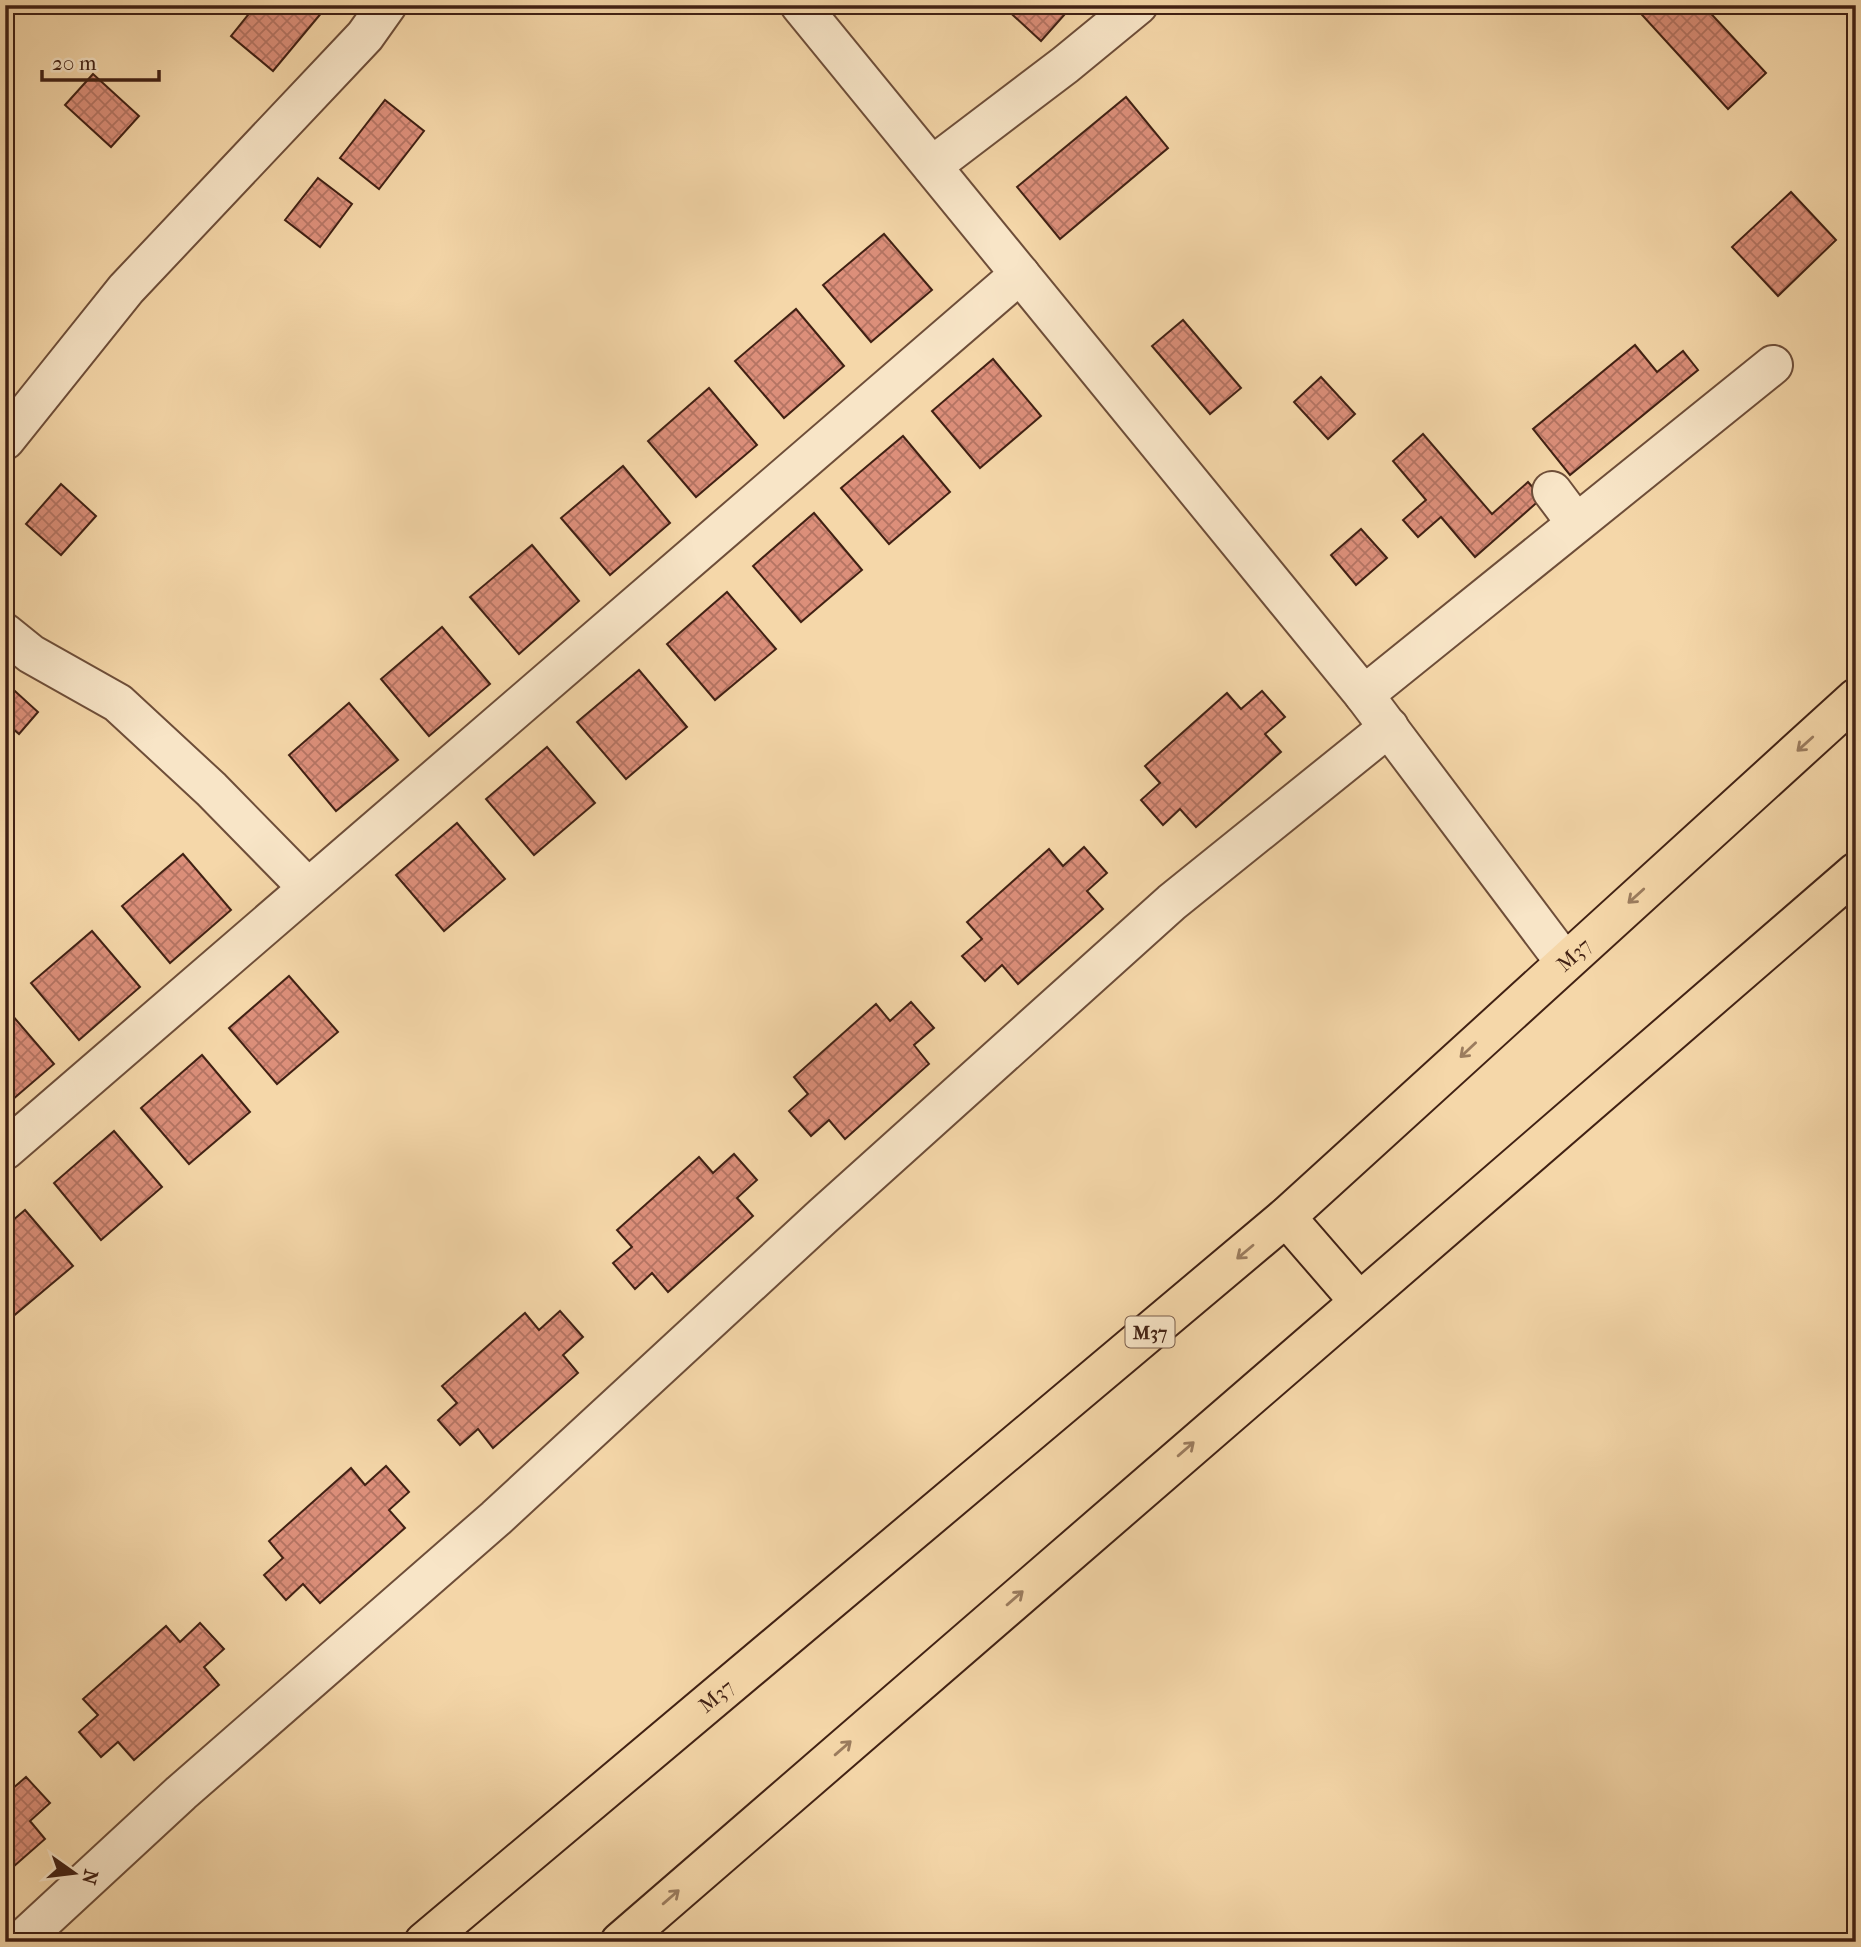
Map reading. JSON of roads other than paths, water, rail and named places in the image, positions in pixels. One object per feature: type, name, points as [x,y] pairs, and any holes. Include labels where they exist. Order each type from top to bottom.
[{"type":"highway","name":"M37","points":[[424,1942],[1286,1217],[1564,961],[1856,698]]},
{"type":"highway","points":[[620,1942],[1358,1300],[1856,872]]},
{"type":"highway","points":[[1286,1217],[1358,1300]]},
{"type":"street","points":[[5,440],[126,289],[365,36],[387,5]]},
{"type":"street","points":[[800,5],[1364,695],[1564,961]]},
{"type":"street","points":[[932,166],[1066,65],[1138,5]]},
{"type":"street","points":[[5,1150],[1020,274]]},
{"type":"street","points":[[1364,695],[1773,365]]},
{"type":"street","points":[[1552,491],[1576,523]]},
{"type":"street","points":[[5,633],[31,654],[118,703],[211,789],[308,888]]},
{"type":"street","points":[[20,1942],[181,1793],[496,1518],[823,1216],[1172,902],[1389,727]]}]
